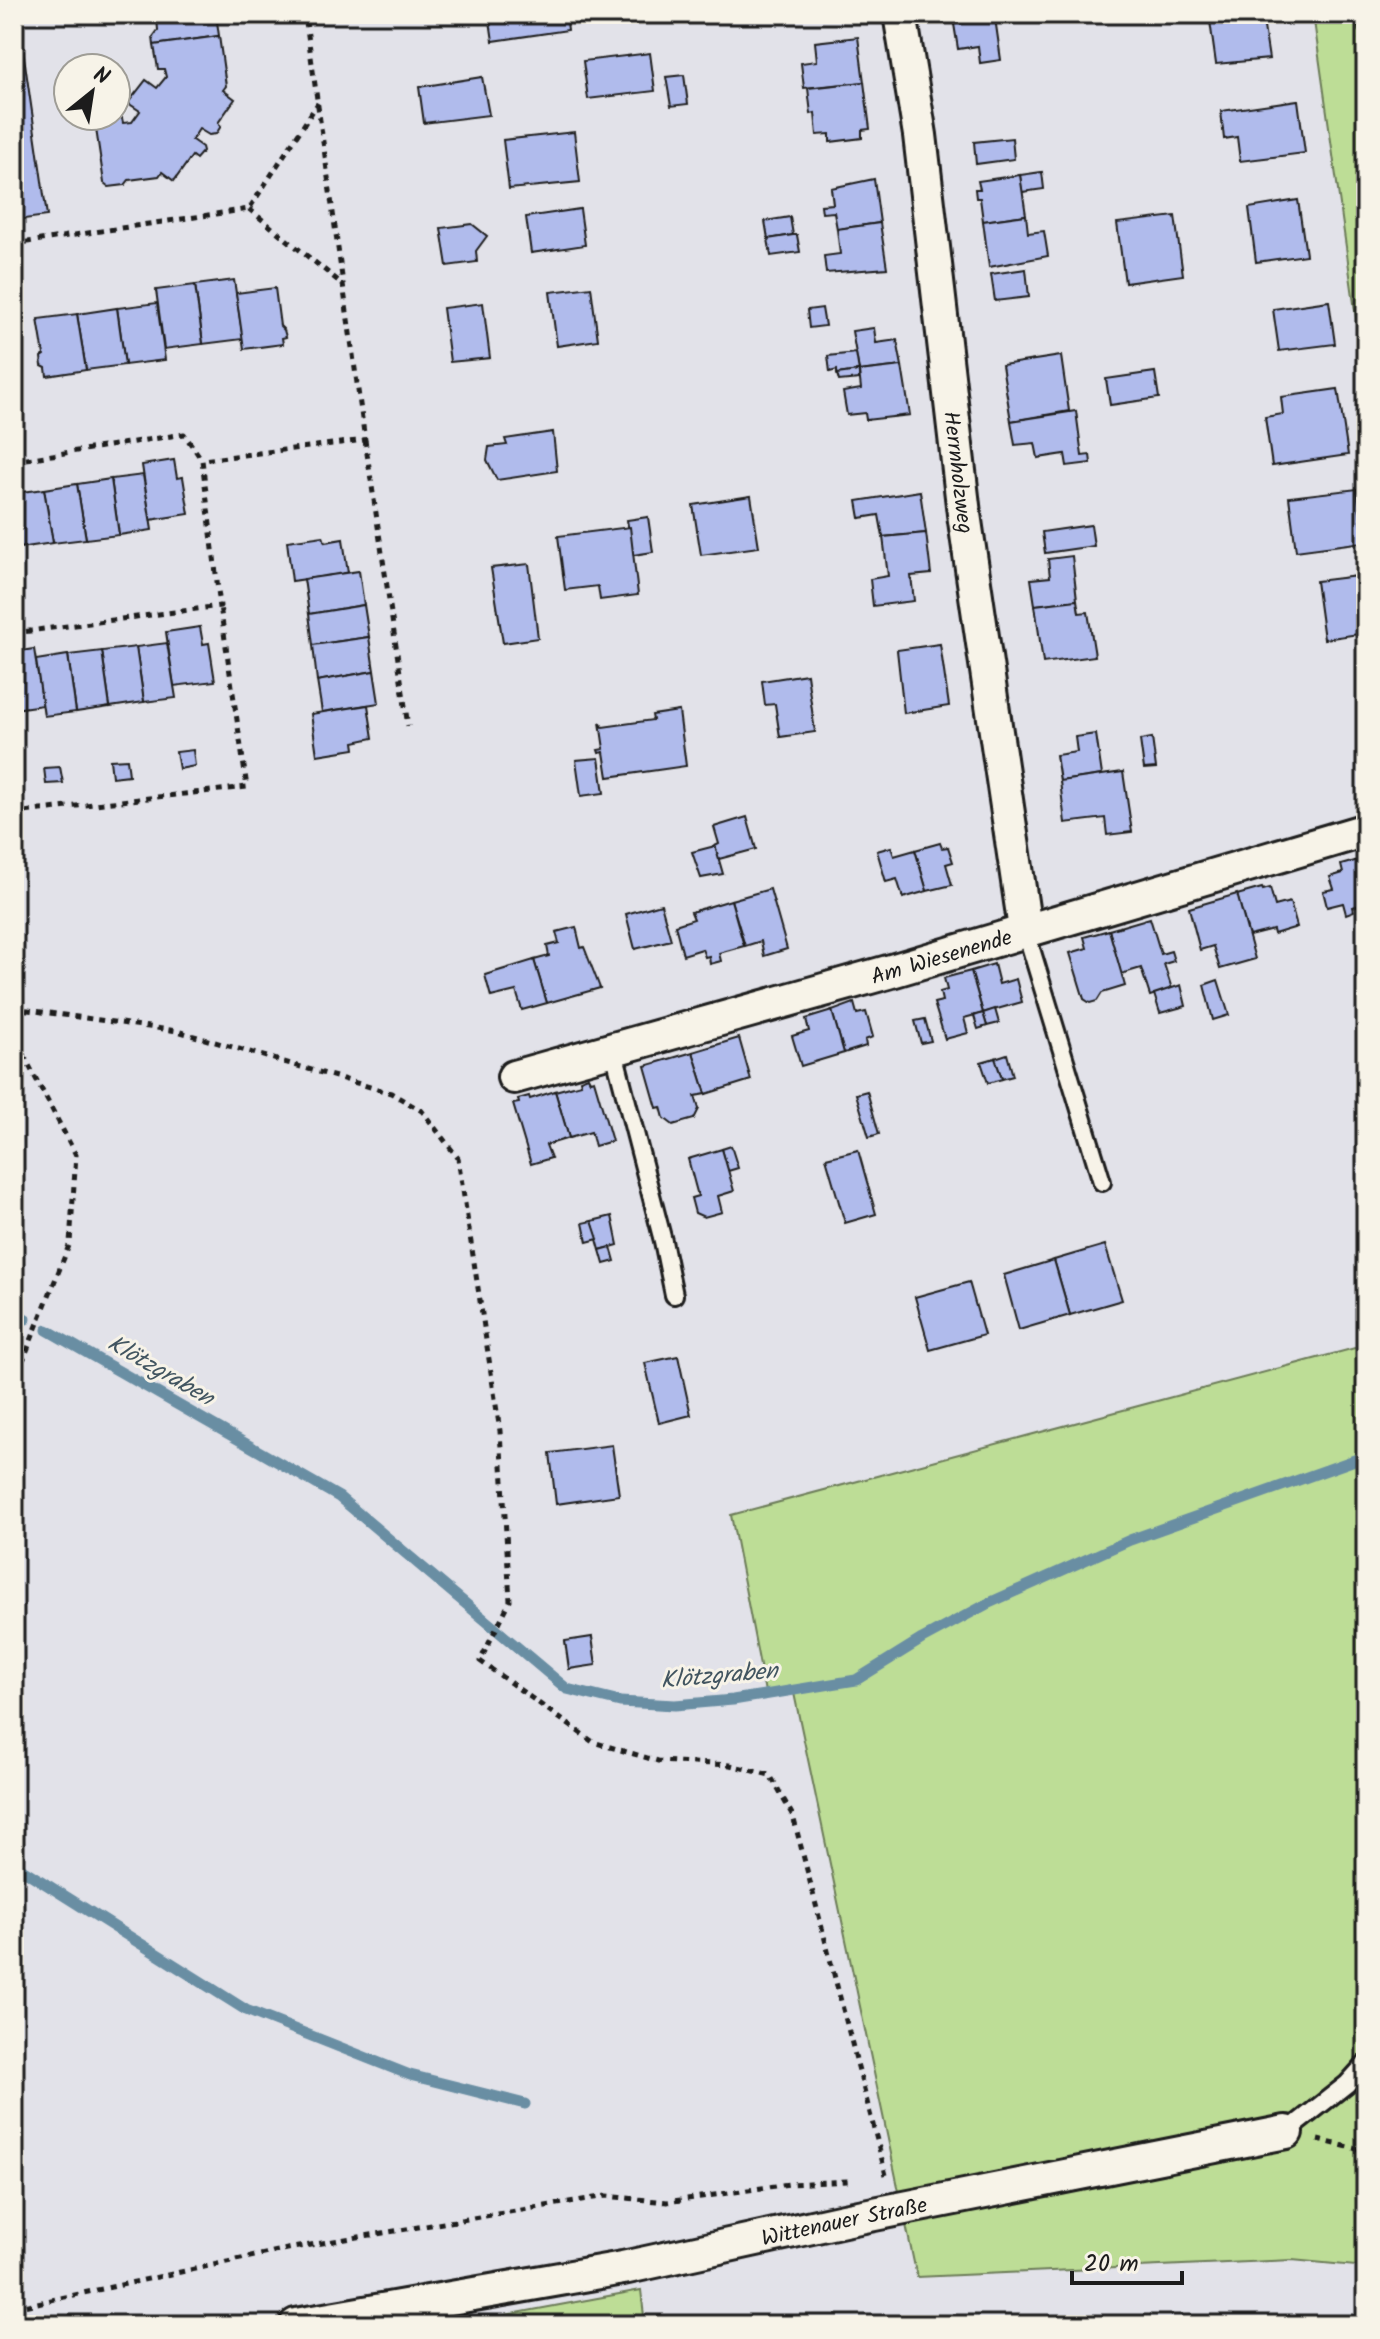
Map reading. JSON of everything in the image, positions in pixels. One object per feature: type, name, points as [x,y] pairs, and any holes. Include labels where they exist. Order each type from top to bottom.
[{"type":"street","name":"Herrnholzweg","points":[[900,14],[920,135],[966,528],[1025,929]]},
{"type":"street","name":"Am Wiesenende","points":[[514,1077],[888,972],[1366,830]]},
{"type":"street","name":"Wittenauer Straße","points":[[296,2325],[623,2268],[1286,2132]]},
{"type":"lane","points":[[1025,929],[1102,1182]]},
{"type":"lane","points":[[613,1048],[674,1295]]},
{"type":"lane","name":"Wittenauer Straße","points":[[1286,2132],[1347,2084],[1366,2063]]},
{"type":"path","points":[[305,14],[408,726]]},
{"type":"path","points":[[1358,14],[1366,77]]},
{"type":"path","points":[[249,209],[319,103]]},
{"type":"path","points":[[14,244],[249,209],[342,285]]},
{"type":"path","points":[[14,461],[184,434],[202,460],[247,787],[14,813]]},
{"type":"path","points":[[202,460],[365,440]]},
{"type":"path","points":[[14,633],[220,606]]},
{"type":"path","points":[[14,1008],[177,1031],[391,1093],[422,1111],[458,1158],[500,1431],[510,1601],[480,1661],[593,1742],[658,1761],[730,1765],[770,1775],[793,1816],[895,2211]]},
{"type":"path","points":[[14,1048],[23,1054],[76,1155],[70,1243],[24,1358],[14,1364]]},
{"type":"path","points":[[1286,2132],[1366,2151]]},
{"type":"path","points":[[873,2179],[887,2179]]},
{"type":"path","points":[[14,2308],[292,2248],[606,2196],[667,2202],[789,2184],[859,2180]]},
{"type":"green space","points":[[1313,14],[1366,14],[1366,388]]},
{"type":"green space","points":[[1366,1345],[1366,2267],[1292,2260],[917,2277],[794,1693],[765,1692],[731,1515]]},
{"type":"green space","points":[[641,2290],[645,2325],[451,2325]]},
{"type":"building","points":[[144,14],[216,14],[219,36],[154,45],[157,19],[145,20]]},
{"type":"building","points":[[489,14],[566,14],[568,30],[493,41]]},
{"type":"building","points":[[953,14],[996,14],[996,17],[954,24]]},
{"type":"building","points":[[1209,14],[1262,14],[1269,59],[1216,64]]},
{"type":"building","points":[[18,15],[47,216],[17,220],[14,198],[14,16]]},
{"type":"building","points":[[995,18],[1001,60],[980,63],[978,46],[958,49],[954,24]]},
{"type":"building","points":[[219,36],[226,86],[223,90],[235,99],[218,123],[221,126],[216,134],[209,135],[199,129],[192,140],[203,151],[196,159],[192,156],[174,181],[162,172],[159,176],[129,180],[125,185],[109,187],[104,183],[96,132],[132,132],[132,122],[140,111],[132,106],[132,98],[146,80],[157,88],[166,77],[164,69],[158,69],[154,45]]},
{"type":"building","points":[[858,37],[864,82],[804,88],[801,63],[817,61],[815,42]]},
{"type":"building","points":[[650,53],[655,91],[588,99],[583,61]]},
{"type":"building","points":[[684,75],[688,104],[671,106],[666,77]]},
{"type":"building","points":[[482,77],[489,115],[424,123],[419,87]]},
{"type":"building","points":[[864,82],[870,129],[862,130],[862,138],[830,142],[830,134],[817,135],[808,88]]},
{"type":"building","points":[[1298,100],[1305,153],[1240,161],[1237,137],[1224,139],[1221,111]]},
{"type":"building","points":[[574,132],[580,182],[509,189],[503,140]]},
{"type":"building","points":[[1012,138],[1014,159],[976,164],[974,142]]},
{"type":"building","points":[[1042,172],[1044,189],[1022,192],[1020,175]]},
{"type":"building","points":[[1020,175],[1026,215],[983,221],[980,198],[976,198],[975,189],[980,189],[978,181]]},
{"type":"building","points":[[874,179],[880,223],[837,229],[834,212],[822,213],[821,205],[833,204],[831,188]]},
{"type":"building","points":[[1298,200],[1306,255],[1256,262],[1249,208]]},
{"type":"building","points":[[580,209],[585,245],[531,253],[526,217]]},
{"type":"building","points":[[1026,215],[1028,233],[1044,231],[1048,256],[989,267],[983,221]]},
{"type":"building","points":[[1175,216],[1183,275],[1125,283],[1117,223]]},
{"type":"building","points":[[790,217],[793,235],[768,239],[765,221]]},
{"type":"building","points":[[880,223],[887,268],[826,273],[824,256],[840,254],[837,229]]},
{"type":"building","points":[[472,224],[487,236],[476,251],[477,262],[447,266],[441,228]]},
{"type":"building","points":[[797,235],[800,252],[771,256],[768,239]]},
{"type":"building","points":[[1026,269],[1029,297],[995,301],[991,274]]},
{"type":"building","points":[[234,280],[243,339],[203,344],[195,285]]},
{"type":"building","points":[[195,285],[203,344],[164,349],[156,290]]},
{"type":"building","points":[[591,287],[598,340],[557,346],[550,292]]},
{"type":"building","points":[[275,288],[280,326],[286,337],[282,338],[283,344],[244,349],[236,293]]},
{"type":"building","points":[[1329,301],[1335,344],[1279,351],[1273,309]]},
{"type":"building","points":[[157,303],[165,360],[125,365],[117,308]]},
{"type":"building","points":[[483,303],[490,358],[450,362],[443,308]]},
{"type":"building","points":[[117,308],[125,365],[86,370],[77,314]]},
{"type":"building","points":[[822,308],[825,326],[809,328],[807,310]]},
{"type":"building","points":[[77,314],[86,370],[47,376],[46,368],[42,366],[41,357],[44,355],[38,319]]},
{"type":"building","points":[[874,328],[876,343],[897,340],[902,366],[859,371],[852,331]]},
{"type":"building","points":[[856,353],[859,371],[830,372],[828,356]]},
{"type":"building","points":[[1061,356],[1069,411],[1011,421],[1002,365]]},
{"type":"building","points":[[902,366],[910,415],[866,420],[865,413],[847,415],[843,392],[861,389],[859,371]]},
{"type":"building","points":[[859,371],[859,379],[839,381],[837,374]]},
{"type":"building","points":[[1155,372],[1159,398],[1110,405],[1106,379]]},
{"type":"building","points":[[1338,389],[1348,455],[1272,466],[1265,417],[1283,414],[1281,397]]},
{"type":"building","points":[[1076,411],[1082,456],[1090,455],[1091,463],[1067,466],[1065,454],[1038,458],[1035,443],[1015,445],[1011,421]]},
{"type":"building","points":[[553,432],[557,471],[497,480],[487,460],[489,447],[507,445],[505,439]]},
{"type":"building","points":[[174,460],[177,478],[183,477],[189,514],[150,520],[142,465]]},
{"type":"building","points":[[143,475],[152,530],[119,535],[111,479]]},
{"type":"building","points":[[111,479],[119,535],[86,539],[77,484]]},
{"type":"building","points":[[77,484],[86,539],[53,543],[44,489]]},
{"type":"building","points":[[44,489],[53,543],[19,548],[14,493]]},
{"type":"building","points":[[1357,489],[1364,542],[1296,551],[1289,497]]},
{"type":"building","points":[[920,491],[926,533],[883,537],[879,515],[860,518],[857,501]]},
{"type":"building","points":[[751,496],[759,547],[701,555],[693,505]]},
{"type":"building","points":[[648,517],[653,552],[633,555],[627,520]]},
{"type":"building","points":[[1091,525],[1094,546],[1045,553],[1042,532]]},
{"type":"building","points":[[630,527],[638,595],[600,600],[598,586],[565,590],[558,536]]},
{"type":"building","points":[[926,533],[931,574],[911,576],[914,601],[873,606],[870,579],[888,576],[883,537]]},
{"type":"building","points":[[323,536],[325,542],[343,539],[348,573],[292,581],[287,541]]},
{"type":"building","points":[[1072,556],[1077,600],[1035,605],[1031,579],[1050,577],[1048,559]]},
{"type":"building","points":[[529,564],[538,638],[503,643],[491,568]]},
{"type":"building","points":[[359,571],[364,605],[309,614],[304,579]]},
{"type":"building","points":[[1366,575],[1366,633],[1324,639],[1316,581]]},
{"type":"building","points":[[1077,600],[1079,613],[1088,612],[1095,656],[1043,663],[1035,605]]},
{"type":"building","points":[[364,605],[369,637],[313,645],[309,614]]},
{"type":"building","points":[[200,627],[203,644],[209,643],[215,681],[174,686],[166,632]]},
{"type":"building","points":[[369,637],[374,671],[317,681],[313,645]]},
{"type":"building","points":[[167,643],[176,698],[144,702],[136,647]]},
{"type":"building","points":[[940,644],[949,706],[904,713],[897,650]]},
{"type":"building","points":[[136,647],[144,702],[110,707],[102,651]]},
{"type":"building","points":[[34,649],[43,705],[14,709],[14,652]]},
{"type":"building","points":[[102,651],[110,707],[76,712],[68,655]]},
{"type":"building","points":[[68,655],[76,712],[44,716],[36,660]]},
{"type":"building","points":[[374,671],[379,703],[322,712],[317,681]]},
{"type":"building","points":[[807,674],[815,732],[780,737],[775,704],[765,705],[762,681]]},
{"type":"building","points":[[368,705],[373,738],[354,742],[355,749],[317,755],[311,714]]},
{"type":"building","points":[[679,711],[686,766],[608,777],[604,752],[599,753],[598,750],[604,749],[600,722],[603,727],[653,720],[652,715]]},
{"type":"building","points":[[1096,734],[1102,775],[1060,781],[1056,755],[1077,752],[1075,737]]},
{"type":"building","points":[[1152,738],[1156,768],[1144,769],[1140,740]]},
{"type":"building","points":[[193,750],[195,766],[179,769],[176,752]]},
{"type":"building","points":[[599,758],[604,793],[581,796],[576,760]]},
{"type":"building","points":[[127,759],[129,775],[112,777],[110,760]]},
{"type":"building","points":[[60,767],[63,783],[46,784],[44,768]]},
{"type":"building","points":[[1123,772],[1132,832],[1107,835],[1105,818],[1065,823],[1060,781]]},
{"type":"building","points":[[747,817],[756,849],[719,859],[714,827]]},
{"type":"building","points":[[940,843],[942,848],[948,847],[953,862],[946,864],[952,885],[927,891],[915,850]]},
{"type":"building","points":[[715,846],[723,874],[701,878],[692,852]]},
{"type":"building","points":[[891,847],[894,856],[915,850],[927,891],[903,898],[897,879],[886,882],[877,851]]},
{"type":"building","points":[[1365,858],[1366,903],[1353,907],[1354,911],[1346,914],[1343,903],[1327,907],[1323,891],[1334,889],[1330,877],[1343,873],[1341,865]]},
{"type":"building","points":[[1270,888],[1275,906],[1290,902],[1297,927],[1274,934],[1273,930],[1249,936],[1237,895]]},
{"type":"building","points":[[770,889],[787,949],[764,956],[761,941],[745,946],[731,900]]},
{"type":"building","points":[[1237,894],[1255,959],[1220,969],[1213,946],[1200,950],[1189,908]]},
{"type":"building","points":[[731,900],[744,946],[719,953],[721,961],[710,964],[709,956],[705,957],[702,949],[683,955],[675,925],[694,919],[691,912]]},
{"type":"building","points":[[661,904],[671,940],[635,949],[626,914]]},
{"type":"building","points":[[1150,918],[1161,954],[1171,951],[1174,961],[1164,964],[1172,989],[1150,996],[1141,968],[1121,974],[1109,930]]},
{"type":"building","points":[[576,927],[581,948],[584,947],[600,988],[547,1003],[534,960],[549,956],[547,946],[559,943],[556,932]]},
{"type":"building","points":[[1109,930],[1125,986],[1102,993],[1097,1001],[1090,1003],[1084,999],[1070,953],[1087,948],[1084,937]]},
{"type":"building","points":[[534,960],[547,1003],[522,1010],[516,991],[491,997],[485,975]]},
{"type":"building","points":[[994,964],[999,984],[1016,979],[1022,1002],[983,1013],[971,971]]},
{"type":"building","points":[[971,971],[983,1013],[964,1018],[968,1033],[945,1039],[934,1003],[942,1001],[940,992],[947,990],[944,978]]},
{"type":"building","points":[[1218,980],[1229,1015],[1213,1020],[1204,985]]},
{"type":"building","points":[[1181,985],[1186,1006],[1160,1013],[1154,994]]},
{"type":"building","points":[[854,1003],[857,1014],[866,1012],[873,1037],[865,1040],[866,1046],[844,1053],[832,1011]]},
{"type":"building","points":[[995,1009],[999,1023],[987,1026],[983,1013]]},
{"type":"building","points":[[832,1011],[844,1053],[801,1066],[792,1036],[809,1031],[806,1019]]},
{"type":"building","points":[[983,1013],[987,1026],[978,1029],[974,1016]]},
{"type":"building","points":[[925,1019],[931,1041],[921,1043],[915,1021]]},
{"type":"building","points":[[739,1038],[751,1080],[706,1094],[693,1052]]},
{"type":"building","points":[[693,1052],[706,1094],[695,1096],[699,1109],[694,1119],[673,1125],[664,1118],[661,1107],[657,1108],[645,1066]]},
{"type":"building","points":[[1007,1054],[1013,1076],[1002,1079],[995,1058]]},
{"type":"building","points":[[995,1058],[1002,1079],[988,1083],[981,1062]]},
{"type":"building","points":[[588,1077],[590,1081],[594,1080],[612,1141],[595,1146],[591,1132],[569,1138],[555,1091],[581,1084],[580,1080]]},
{"type":"building","points":[[555,1091],[569,1138],[546,1145],[551,1158],[531,1164],[513,1104],[519,1103],[518,1099],[529,1096],[530,1099]]},
{"type":"building","points":[[867,1091],[879,1134],[869,1137],[856,1094]]},
{"type":"building","points":[[731,1146],[738,1168],[728,1171],[722,1149]]},
{"type":"building","points":[[722,1149],[734,1191],[718,1196],[722,1212],[704,1217],[695,1213],[691,1198],[698,1196],[688,1159]]},
{"type":"building","points":[[858,1150],[876,1214],[845,1223],[826,1158]]},
{"type":"building","points":[[612,1216],[618,1245],[600,1250],[592,1221]]},
{"type":"building","points":[[592,1221],[598,1239],[587,1242],[583,1223]]},
{"type":"building","points":[[1105,1245],[1122,1300],[1070,1315],[1054,1260]]},
{"type":"building","points":[[611,1247],[615,1261],[604,1264],[600,1250]]},
{"type":"building","points":[[1054,1260],[1070,1315],[1019,1330],[1004,1275]]},
{"type":"building","points":[[969,1282],[984,1335],[930,1350],[915,1297]]},
{"type":"building","points":[[678,1356],[691,1415],[659,1423],[645,1363]]},
{"type":"building","points":[[612,1445],[619,1495],[556,1504],[550,1453]]},
{"type":"building","points":[[592,1637],[596,1665],[569,1669],[565,1641]]},
{"type":"waterway","name":"Klötzgraben","points":[[14,1313],[26,1319]]},
{"type":"waterway","name":"Klötzgraben","points":[[47,1330],[339,1497],[567,1689],[620,1702],[675,1705],[733,1700],[856,1680],[922,1639],[989,1603],[1130,1540],[1366,1456]]},
{"type":"waterway","name":"Klötzgraben","points":[[14,1864],[246,2010],[410,2075],[525,2104]]}]
